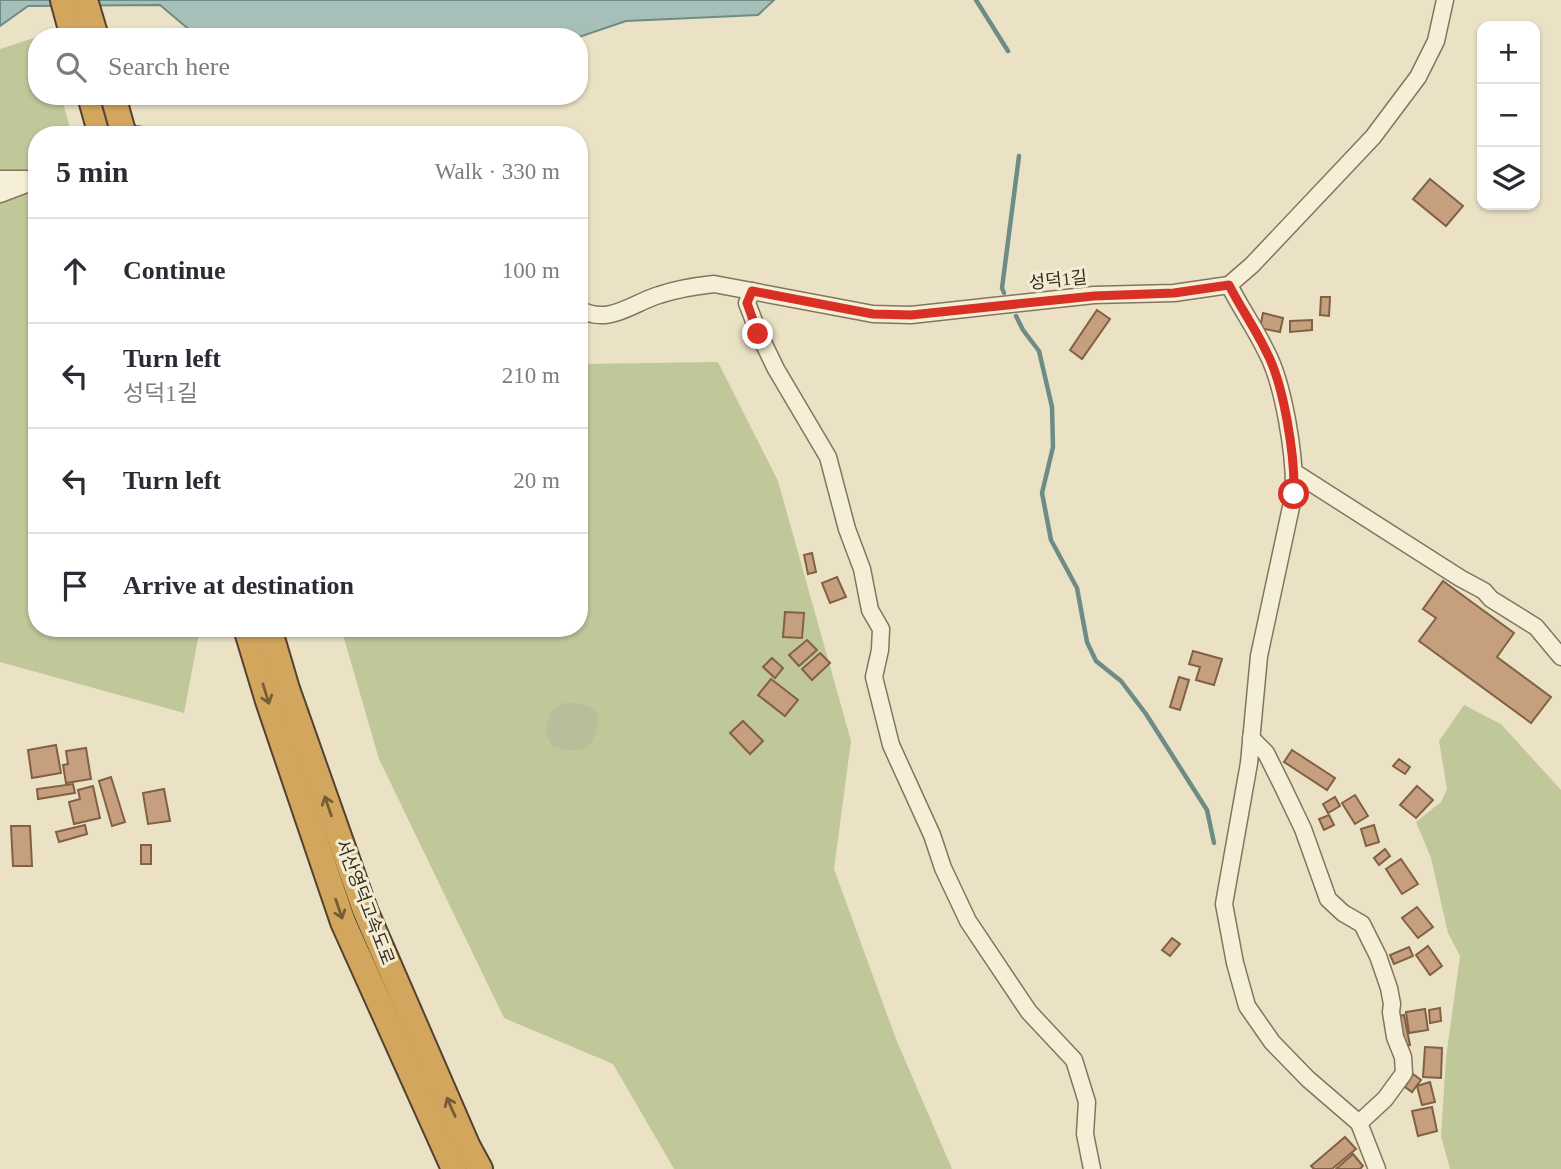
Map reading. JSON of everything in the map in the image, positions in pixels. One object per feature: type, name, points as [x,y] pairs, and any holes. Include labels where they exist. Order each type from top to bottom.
[{"type":"highway","points":[[63,0],[71,28]]},
{"type":"highway","points":[[85,0],[93,28]]},
{"type":"highway","points":[[93,105],[99,126]]},
{"type":"highway","points":[[116,105],[121,126]]},
{"type":"highway","name":"서산영덕고속도로","points":[[249,637],[343,922],[454,1169]]},
{"type":"highway","name":"서산영덕고속도로","points":[[272,637],[287,689],[365,909],[480,1169]]},
{"type":"street","points":[[1377,1169],[1359,1123],[1272,1042],[1247,1006],[1235,963],[1224,904],[1249,763],[1259,656],[1294,494],[1294,472],[1281,394],[1268,353],[1229,285],[1252,265],[1380,127],[1418,77],[1436,41],[1445,0]]},
{"type":"street","points":[[0,179],[28,179]]},
{"type":"street","points":[[0,194],[28,183]]},
{"type":"street","name":"성덕1길","points":[[588,312],[605,315],[623,312],[655,296],[690,286],[714,284],[873,314],[911,315],[1094,296],[1174,293],[1229,285]]},
{"type":"street","points":[[752,291],[747,303],[758,334],[828,457],[847,529],[862,569],[870,610],[881,629],[874,677],[891,745],[968,921],[1029,1012],[1074,1060],[1087,1102],[1085,1134],[1092,1169]]},
{"type":"street","points":[[1294,472],[1484,591],[1536,627],[1561,657]]},
{"type":"street","points":[[1251,738],[1266,754],[1287,796],[1318,867],[1328,899],[1342,913],[1362,924],[1389,988],[1395,1037],[1403,1057],[1404,1073],[1385,1099],[1359,1123]]},
{"type":"green space","points":[[28,40],[28,105],[64,105],[69,126],[28,126],[28,637],[198,637],[184,713],[0,662],[0,49]]},
{"type":"green space","points":[[718,362],[778,481],[851,741],[834,869],[896,1039],[952,1169],[674,1169],[613,1064],[504,1018],[379,759],[344,637],[588,637],[588,364]]},
{"type":"green space","points":[[564,703],[583,705],[599,715],[591,743],[580,750],[552,746],[545,732],[550,712]]},
{"type":"green space","points":[[1464,705],[1501,724],[1561,790],[1561,1169],[1450,1169],[1441,1136],[1446,1058],[1460,956],[1448,933],[1431,858],[1416,822],[1441,802],[1447,789],[1439,741]]},
{"type":"water","points":[[0,0],[774,0],[758,15],[626,21],[588,34],[588,28],[187,28],[160,5],[28,6],[0,26]]},
{"type":"building","points":[[1430,179],[1463,206],[1446,226],[1413,199]]},
{"type":"building","points":[[1321,297],[1330,297],[1329,316],[1320,315]]},
{"type":"building","points":[[1097,310],[1110,319],[1082,359],[1070,350]]},
{"type":"building","points":[[1263,313],[1283,318],[1280,332],[1260,328]]},
{"type":"building","points":[[1312,320],[1312,330],[1290,332],[1290,321]]},
{"type":"building","points":[[812,553],[816,572],[808,574],[804,555]]},
{"type":"building","points":[[837,577],[846,597],[830,603],[822,583]]},
{"type":"building","points":[[1443,581],[1514,633],[1497,657],[1551,697],[1531,723],[1419,641],[1436,618],[1423,609]]},
{"type":"building","points":[[785,612],[804,613],[802,638],[783,637]]},
{"type":"building","points":[[807,640],[817,650],[799,666],[789,655]]},
{"type":"building","points":[[1193,651],[1222,659],[1214,685],[1196,680],[1200,667],[1189,664]]},
{"type":"building","points":[[820,653],[830,663],[812,680],[802,669]]},
{"type":"building","points":[[772,658],[783,668],[775,678],[763,667]]},
{"type":"building","points":[[1179,677],[1189,680],[1180,710],[1170,707]]},
{"type":"building","points":[[771,679],[798,700],[785,716],[758,695]]},
{"type":"building","points":[[743,721],[763,741],[750,754],[730,733]]},
{"type":"building","points":[[56,745],[61,773],[32,778],[28,750]]},
{"type":"building","points":[[86,748],[91,779],[66,783],[63,765],[68,764],[66,751]]},
{"type":"building","points":[[1292,750],[1335,778],[1327,790],[1284,762]]},
{"type":"building","points":[[1399,759],[1410,767],[1405,774],[1393,766]]},
{"type":"building","points":[[111,777],[125,822],[112,826],[99,781]]},
{"type":"building","points":[[73,784],[75,793],[38,799],[37,789]]},
{"type":"building","points":[[93,786],[100,818],[74,824],[69,802],[80,799],[78,790]]},
{"type":"building","points":[[1417,786],[1433,800],[1416,818],[1400,805]]},
{"type":"building","points":[[164,789],[170,821],[148,824],[143,793]]},
{"type":"building","points":[[1355,795],[1368,816],[1355,824],[1342,803]]},
{"type":"building","points":[[1335,797],[1340,806],[1328,813],[1323,804]]},
{"type":"building","points":[[1329,815],[1334,825],[1324,830],[1319,819]]},
{"type":"building","points":[[85,825],[87,834],[59,842],[56,832]]},
{"type":"building","points":[[1374,825],[1379,842],[1366,846],[1361,829]]},
{"type":"building","points":[[11,826],[30,826],[32,866],[13,866]]},
{"type":"building","points":[[141,845],[151,845],[151,864],[141,864]]},
{"type":"building","points":[[1385,849],[1390,856],[1379,865],[1374,858]]},
{"type":"building","points":[[1401,859],[1418,884],[1402,894],[1386,869]]},
{"type":"building","points":[[1417,907],[1433,927],[1418,938],[1402,918]]},
{"type":"building","points":[[1172,938],[1180,944],[1170,956],[1162,950]]},
{"type":"building","points":[[1428,946],[1442,966],[1430,975],[1416,955]]},
{"type":"building","points":[[1409,947],[1413,956],[1394,964],[1390,955]]},
{"type":"building","points":[[1440,1008],[1441,1021],[1430,1023],[1429,1010]]},
{"type":"building","points":[[1425,1009],[1428,1030],[1409,1033],[1406,1012]]},
{"type":"building","points":[[1404,1015],[1410,1045],[1402,1047],[1395,1017]]},
{"type":"building","points":[[1425,1047],[1442,1048],[1441,1078],[1423,1077]]},
{"type":"building","points":[[1413,1074],[1421,1080],[1412,1092],[1405,1087]]},
{"type":"building","points":[[1430,1082],[1435,1102],[1422,1105],[1417,1086]]},
{"type":"building","points":[[1432,1107],[1437,1131],[1418,1136],[1412,1111]]},
{"type":"building","points":[[1345,1137],[1356,1149],[1332,1169],[1314,1169],[1311,1166]]},
{"type":"building","points":[[1353,1154],[1363,1166],[1360,1169],[1336,1169]]},
{"type":"waterway","points":[[976,0],[1008,51]]},
{"type":"waterway","points":[[1004,293],[1002,288],[1019,156]]},
{"type":"waterway","points":[[1016,316],[1039,351],[1052,407],[1053,447],[1042,493],[1051,540],[1077,588],[1087,642],[1096,661],[1121,681],[1146,714],[1207,810],[1214,843]]},
{"type":"route","points":[[758,334],[747,303],[752,291],[873,314],[911,315],[1094,296],[1174,293],[1229,285],[1268,353],[1281,394],[1294,472],[1294,494]]}]
